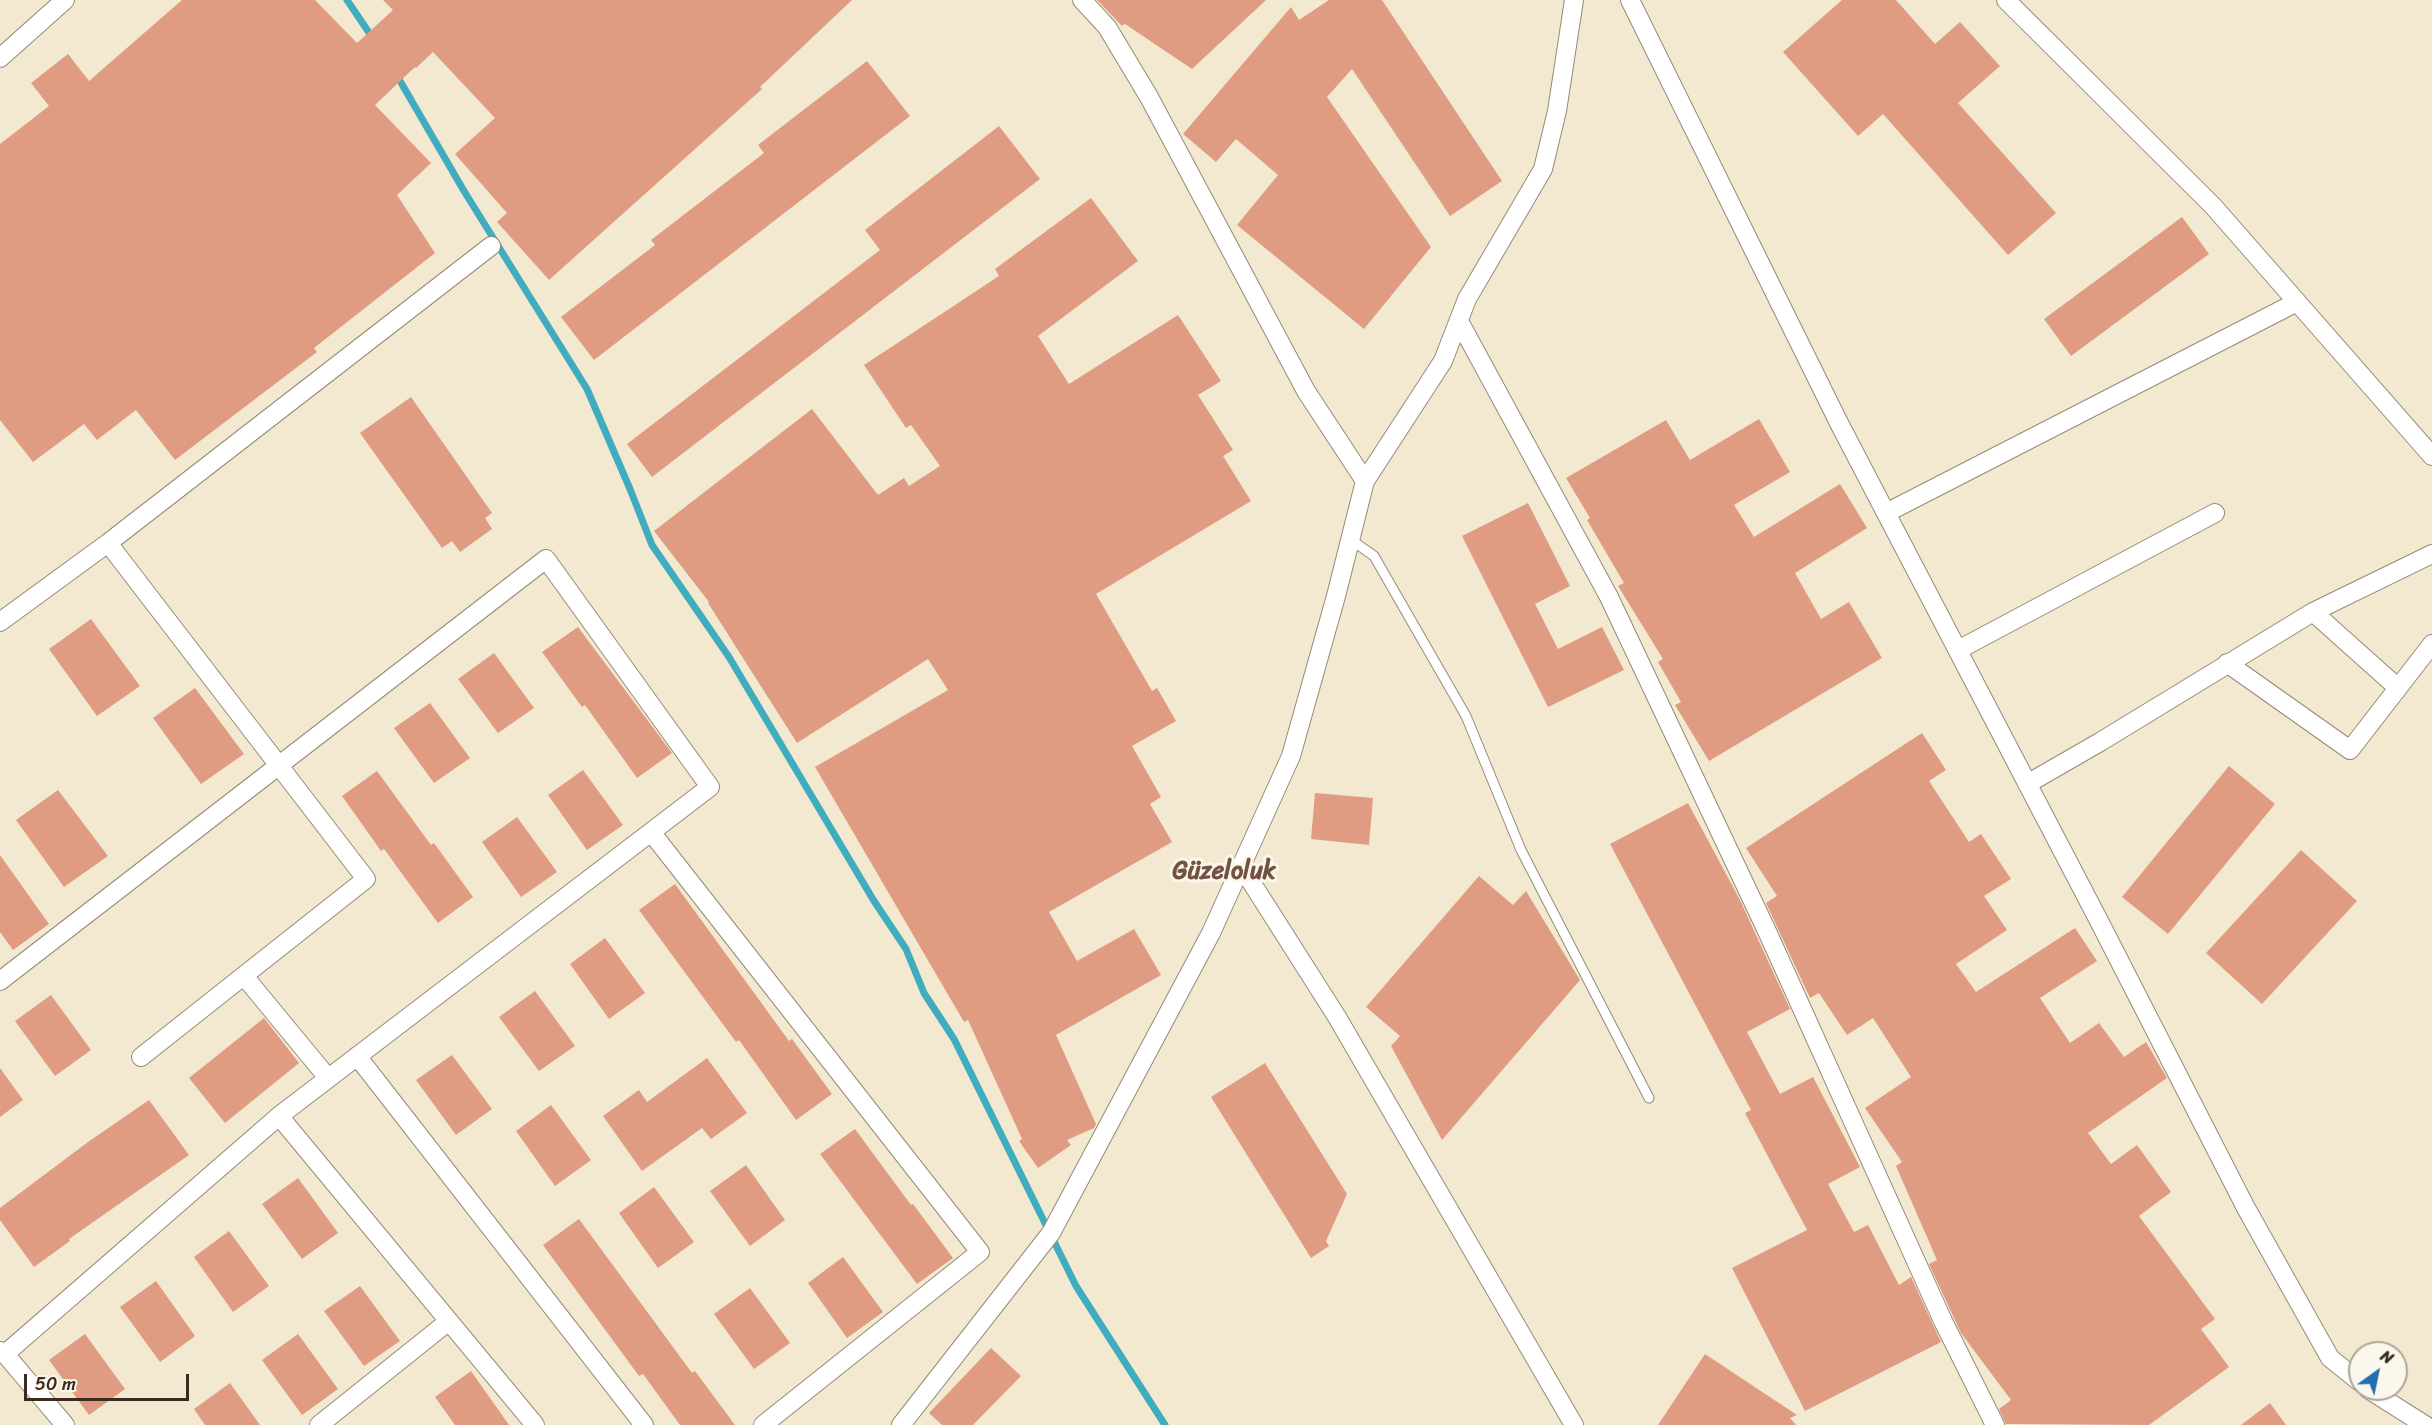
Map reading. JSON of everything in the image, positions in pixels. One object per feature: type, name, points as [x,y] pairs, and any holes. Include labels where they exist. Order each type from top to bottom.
[{"type":"street","points":[[0,58],[65,0]]},
{"type":"street","points":[[1082,0],[1107,27],[1149,97],[1306,391],[1365,481]]},
{"type":"street","points":[[901,1425],[1046,1240],[1210,933],[1291,756],[1365,481],[1443,361],[1467,299],[1543,169],[1557,111],[1574,0]]},
{"type":"street","points":[[1630,0],[1840,425],[2257,1228],[2330,1358],[2348,1373]]},
{"type":"street","points":[[2006,0],[2213,206],[2432,456]]},
{"type":"street","points":[[0,622],[108,543],[492,246]]},
{"type":"street","points":[[1886,513],[2297,302]]},
{"type":"street","points":[[1459,321],[1609,597],[1771,939],[1943,1321],[1995,1425]]},
{"type":"street","points":[[1958,651],[2215,513]]},
{"type":"street","points":[[108,543],[366,879],[141,1057]]},
{"type":"street","points":[[2027,784],[2313,612],[2432,554]]},
{"type":"street","points":[[0,981],[546,559],[710,787],[279,1116],[2,1352],[65,1425]]},
{"type":"street","points":[[2313,612],[2398,688]]},
{"type":"street","points":[[2227,663],[2350,750],[2432,644]]},
{"type":"street","points":[[651,832],[980,1252],[763,1425]]},
{"type":"street","points":[[1241,866],[1338,1017],[1574,1425]]},
{"type":"street","points":[[244,976],[328,1078]]},
{"type":"street","points":[[357,1056],[644,1425]]},
{"type":"street","points":[[279,1116],[535,1425]]},
{"type":"street","points":[[319,1425],[449,1321]]},
{"type":"street","points":[[2387,1401],[2425,1425]]},
{"type":"lane","points":[[1350,539],[1374,556],[1466,716],[1521,850],[1649,1098]]},
{"type":"building","points":[[182,0],[315,0],[357,43],[393,10],[383,0],[852,0],[760,87],[762,89],[549,280],[497,222],[507,213],[455,154],[495,118],[433,52],[375,105],[431,163],[397,195],[435,253],[314,348],[317,352],[175,460],[136,410],[97,440],[84,424],[33,462],[0,420],[0,144],[49,106],[31,83],[68,54],[89,81]]},
{"type":"building","points":[[1097,0],[1266,0],[1192,69],[1125,24],[1122,26]]},
{"type":"building","points":[[1329,0],[1382,0],[1502,181],[1450,216],[1352,69],[1327,97],[1431,247],[1364,329],[1237,225],[1278,175],[1236,139],[1216,162],[1183,134],[1291,7],[1299,20]]},
{"type":"building","points":[[1842,0],[1896,0],[1935,44],[1960,22],[2000,66],[1958,103],[2056,213],[2008,255],[1883,114],[1858,136],[1783,52]]},
{"type":"building","points":[[867,61],[910,116],[594,360],[561,317],[655,245],[651,240],[764,153],[758,145]]},
{"type":"building","points":[[999,126],[1040,179],[652,477],[627,444],[880,250],[865,230]]},
{"type":"building","points":[[1091,198],[1138,261],[1038,336],[1069,384],[1178,315],[1221,381],[1198,395],[1233,450],[1223,456],[1251,501],[1096,594],[1152,691],[1157,688],[1176,721],[1132,746],[1161,797],[1150,804],[1172,842],[1049,912],[1077,961],[1134,929],[1161,975],[1056,1035],[1096,1124],[1094,1128],[1067,1140],[1071,1145],[1038,1168],[1019,1141],[1022,1139],[968,1020],[964,1022],[815,767],[948,690],[928,659],[797,743],[709,602],[654,531],[812,409],[878,495],[904,478],[909,486],[940,466],[911,425],[906,428],[864,365],[999,276],[995,269]]},
{"type":"building","points":[[2182,217],[2209,254],[2071,356],[2044,319]]},
{"type":"building","points":[[411,397],[492,513],[485,518],[492,529],[460,552],[452,541],[442,548],[360,433]]},
{"type":"building","points":[[1759,419],[1790,472],[1734,505],[1754,537],[1840,484],[1867,528],[1795,573],[1821,619],[1849,602],[1882,658],[1709,761],[1675,705],[1681,702],[1658,662],[1663,659],[1618,586],[1624,583],[1587,520],[1590,518],[1566,478],[1666,420],[1690,460]]},
{"type":"building","points":[[1528,503],[1570,586],[1535,604],[1558,649],[1602,627],[1624,670],[1548,707],[1462,536]]},
{"type":"building","points":[[91,619],[140,686],[97,716],[49,649]]},
{"type":"building","points":[[578,627],[672,753],[637,778],[585,705],[582,707],[542,652]]},
{"type":"building","points":[[494,653],[534,708],[498,733],[458,679]]},
{"type":"building","points":[[195,688],[244,754],[201,784],[153,718]]},
{"type":"building","points":[[430,703],[470,758],[434,783],[394,728]]},
{"type":"building","points":[[1922,733],[1946,770],[1929,781],[1969,842],[1981,834],[2011,879],[1984,896],[2007,930],[1956,964],[1976,992],[2075,928],[2097,961],[2040,998],[2070,1043],[2099,1023],[2124,1057],[2146,1042],[2167,1078],[2088,1133],[2111,1164],[2137,1145],[2171,1192],[2139,1216],[2215,1319],[2201,1329],[2229,1367],[2149,1425],[2006,1424],[1999,1409],[2011,1400],[1961,1333],[1929,1264],[1937,1260],[1896,1166],[1902,1162],[1865,1108],[1911,1077],[1873,1018],[1847,1035],[1819,993],[1810,998],[1766,903],[1777,896],[1746,848]]},
{"type":"building","points":[[2229,766],[2275,804],[2168,934],[2122,897]]},
{"type":"building","points":[[583,770],[623,825],[587,850],[548,795]]},
{"type":"building","points":[[377,771],[431,845],[434,843],[473,897],[438,923],[384,849],[381,851],[342,796]]},
{"type":"building","points":[[58,790],[108,856],[64,887],[16,820]]},
{"type":"building","points":[[1315,793],[1373,798],[1369,845],[1311,839]]},
{"type":"building","points":[[1688,803],[1740,900],[1790,1009],[1747,1032],[1780,1094],[1813,1077],[1860,1167],[1828,1184],[1854,1232],[1868,1225],[1899,1285],[1911,1277],[1941,1342],[1805,1411],[1732,1268],[1807,1230],[1745,1113],[1751,1110],[1610,844]]},
{"type":"building","points":[[517,817],[557,872],[521,897],[482,842]]},
{"type":"building","points":[[2301,850],[2357,901],[2262,1004],[2206,953]]},
{"type":"building","points":[[0,855],[49,924],[13,950],[0,932]]},
{"type":"building","points":[[1479,876],[1513,905],[1526,891],[1580,980],[1442,1140],[1391,1046],[1400,1036],[1366,1007]]},
{"type":"building","points":[[675,884],[789,1041],[792,1039],[832,1094],[796,1120],[739,1040],[736,1042],[639,910]]},
{"type":"building","points":[[605,938],[645,993],[609,1019],[570,964]]},
{"type":"building","points":[[535,991],[575,1046],[539,1071],[499,1017]]},
{"type":"building","points":[[51,995],[91,1050],[55,1076],[15,1021]]},
{"type":"building","points":[[264,1018],[299,1063],[225,1123],[189,1078]]},
{"type":"building","points":[[452,1055],[492,1109],[456,1135],[416,1080]]},
{"type":"building","points":[[707,1058],[747,1113],[711,1139],[702,1128],[642,1171],[603,1116],[639,1090],[647,1102]]},
{"type":"building","points":[[1265,1063],[1347,1194],[1326,1241],[1329,1246],[1311,1258],[1211,1097]]},
{"type":"building","points":[[0,1068],[23,1100],[0,1117]]},
{"type":"building","points":[[149,1100],[189,1155],[69,1239],[70,1241],[34,1267],[0,1220],[0,1208]]},
{"type":"building","points":[[551,1105],[591,1160],[555,1186],[516,1131]]},
{"type":"building","points":[[855,1129],[953,1258],[917,1284],[820,1154]]},
{"type":"building","points":[[746,1165],[785,1220],[750,1246],[710,1191]]},
{"type":"building","points":[[298,1178],[338,1233],[302,1259],[262,1204]]},
{"type":"building","points":[[654,1187],[694,1242],[658,1268],[619,1213]]},
{"type":"building","points":[[579,1219],[692,1373],[695,1371],[735,1425],[680,1425],[643,1374],[639,1376],[543,1245]]},
{"type":"building","points":[[229,1231],[269,1286],[233,1312],[194,1257]]},
{"type":"building","points":[[843,1257],[883,1312],[847,1338],[808,1283]]},
{"type":"building","points":[[156,1281],[195,1336],[160,1362],[120,1307]]},
{"type":"building","points":[[360,1286],[400,1341],[364,1366],[324,1311]]},
{"type":"building","points":[[750,1288],[790,1343],[754,1369],[714,1314]]},
{"type":"building","points":[[85,1334],[125,1389],[89,1415],[49,1360]]},
{"type":"building","points":[[298,1334],[338,1389],[302,1415],[262,1360]]},
{"type":"building","points":[[991,1348],[1021,1376],[973,1425],[942,1425],[929,1413]]},
{"type":"building","points":[[1705,1354],[1797,1415],[1790,1418],[1796,1425],[1658,1425]]},
{"type":"building","points":[[471,1371],[509,1425],[455,1425],[435,1397]]},
{"type":"building","points":[[230,1383],[260,1425],[205,1425],[194,1409]]},
{"type":"building","points":[[2270,1403],[2286,1425],[2241,1425]]},
{"type":"waterway","points":[[347,0],[374,40]]},
{"type":"waterway","points":[[396,74],[464,191],[587,389],[652,545],[729,657],[874,901],[906,949],[924,993],[954,1039],[1076,1286],[1165,1425]]},
{"type":"district","name":"Güzeloluk","points":[[1224,872]]}]
